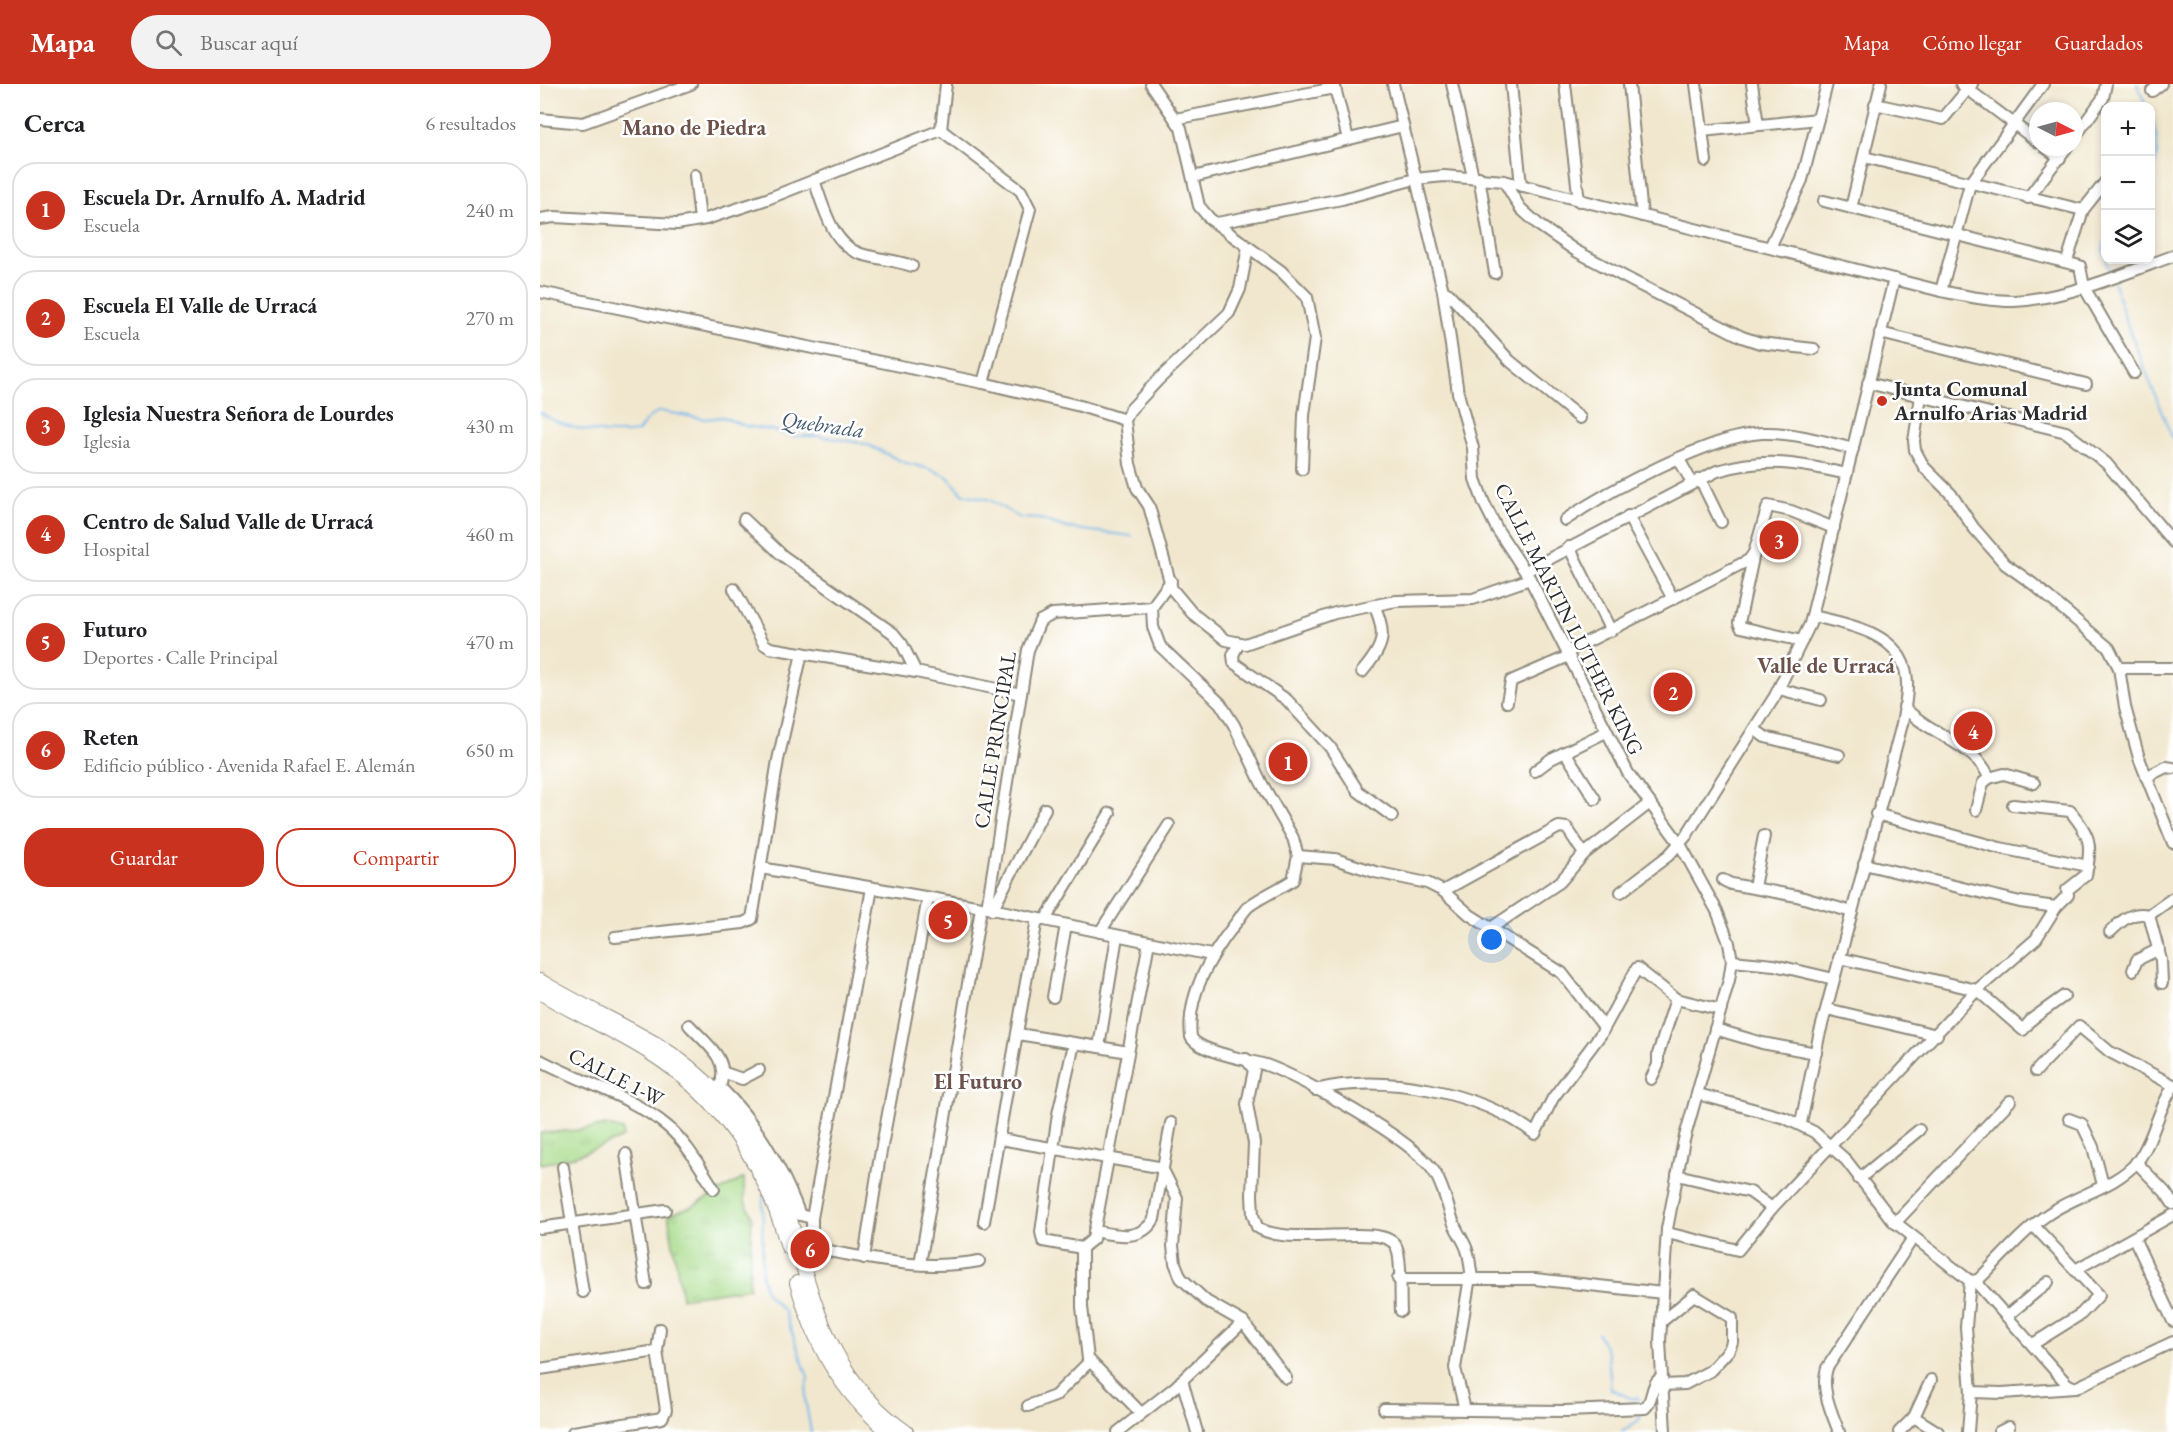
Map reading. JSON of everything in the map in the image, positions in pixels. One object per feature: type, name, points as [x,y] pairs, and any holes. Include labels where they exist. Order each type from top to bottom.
[{"type":"main road","points":[[540,981],[658,1045],[717,1089],[751,1137],[779,1187],[808,1288],[834,1354],[872,1403],[906,1432]]},
{"type":"main road","points":[[540,992],[652,1054],[693,1086],[724,1117],[745,1145],[769,1192],[812,1328],[825,1358],[843,1385],[889,1432]]},
{"type":"street","points":[[540,119],[583,123],[691,84]]},
{"type":"street","points":[[941,130],[946,84]]},
{"type":"street","points":[[1151,84],[1181,128],[1199,206],[1216,223],[1281,271],[1307,297],[1315,338],[1304,415],[1302,469]]},
{"type":"street","name":"CALLE MARTIN LUTHER KING","points":[[1393,84],[1443,291],[1458,393],[1473,448],[1475,479],[1497,529],[1528,575],[1628,773],[1680,844],[1717,911],[1729,943],[1732,961],[1677,1175],[1667,1233],[1661,1322],[1665,1432]]},
{"type":"street","points":[[1452,84],[1476,177],[1496,273]]},
{"type":"street","points":[[1510,84],[1521,186]]},
{"type":"street","points":[[1565,84],[1579,201]]},
{"type":"street","points":[[1629,84],[1642,216]]},
{"type":"street","points":[[1696,84],[1706,161]]},
{"type":"street","points":[[1752,84],[1758,125]]},
{"type":"street","points":[[1770,247],[1802,180],[1827,84]]},
{"type":"street","points":[[1851,208],[1881,84]]},
{"type":"street","points":[[1941,291],[1970,184],[2043,84]]},
{"type":"street","points":[[2083,126],[2103,98],[2106,84]]},
{"type":"street","points":[[1174,119],[1334,86],[1348,139]]},
{"type":"street","points":[[1875,105],[1943,119],[1967,86],[2029,136]]},
{"type":"street","points":[[1702,131],[1818,119]]},
{"type":"street","points":[[1193,177],[1403,126]]},
{"type":"street","points":[[540,219],[677,224],[700,220],[767,199],[941,130]]},
{"type":"street","points":[[941,130],[1022,191],[1030,209],[983,383]]},
{"type":"street","points":[[2028,198],[2060,158],[2057,156]]},
{"type":"street","points":[[1864,157],[2083,210]]},
{"type":"street","points":[[695,175],[700,220]]},
{"type":"street","points":[[1216,223],[1342,199],[1415,179],[1476,177],[1770,247],[1941,291],[1984,299],[2014,300],[2084,287],[2173,256]]},
{"type":"street","points":[[814,180],[828,217],[845,245],[862,254],[886,257],[912,266]]},
{"type":"street","points":[[1504,182],[1520,208],[1548,232],[1656,294],[1742,337],[1760,343],[1814,349]]},
{"type":"street","points":[[2067,261],[2083,210],[2101,187]]},
{"type":"street","points":[[1824,201],[2080,266],[2084,287],[2134,373]]},
{"type":"street","points":[[1248,247],[1240,290],[1229,313],[1158,380],[1131,409],[1125,420],[1130,464],[1137,488],[1149,506],[1173,589],[1192,613],[1226,640],[1239,643],[1262,640],[1335,614],[1374,605],[1420,598],[1452,601],[1473,599],[1528,575],[1569,547],[1696,481],[1748,463],[1771,461],[1810,465],[1847,474]]},
{"type":"street","points":[[1621,892],[1680,844],[1779,689],[1802,641],[1813,616],[1894,279]]},
{"type":"street","points":[[1443,291],[1448,292],[1510,361],[1580,418]]},
{"type":"street","points":[[540,292],[983,383],[1080,406],[1125,420]]},
{"type":"street","points":[[1880,333],[2086,384]]},
{"type":"street","points":[[1868,383],[2066,432],[2106,463],[2173,542]]},
{"type":"street","points":[[1922,396],[1914,441],[1915,450],[1924,467],[1950,494],[1999,558],[2107,645],[2119,668],[2125,707],[2146,777],[2172,836]]},
{"type":"street","points":[[1565,520],[1586,506],[1679,459],[1725,440],[1760,433],[1807,437],[1852,449]]},
{"type":"street","points":[[1679,459],[1696,481],[1721,522]]},
{"type":"street","points":[[1802,641],[1741,627],[1754,553],[1768,506],[1791,511],[1834,528]]},
{"type":"street","points":[[1628,516],[1673,599]]},
{"type":"street","points":[[744,519],[783,556],[893,633],[902,644],[916,672]]},
{"type":"street","points":[[1569,547],[1611,631]]},
{"type":"street","points":[[1507,702],[1510,681],[1568,654],[1749,560],[1754,553]]},
{"type":"street","points":[[1171,581],[1152,607],[1154,627],[1160,646],[1220,703],[1293,838],[1298,856],[1293,880],[1248,906],[1212,955],[1198,987],[1192,1013],[1191,1037],[1203,1048],[1269,1066],[1315,1090],[1390,1132],[1434,1170],[1454,1224],[1467,1250],[1471,1277],[1455,1368],[1465,1410]]},
{"type":"street","points":[[734,590],[764,644],[770,648],[916,672],[1021,694]]},
{"type":"street","points":[[1362,672],[1374,657],[1383,634],[1374,605]]},
{"type":"street","name":"CALLE PRINCIPAL","points":[[920,1264],[987,909],[1028,650],[1040,621],[1053,614],[1152,607]]},
{"type":"street","points":[[1801,1123],[1839,958],[1908,686],[1898,653],[1888,642],[1868,629],[1813,616]]},
{"type":"street","points":[[1239,643],[1233,656],[1234,663],[1287,700],[1330,747],[1358,791],[1392,816]]},
{"type":"street","points":[[615,937],[744,923],[752,919],[778,760],[802,653]]},
{"type":"street","points":[[2119,668],[2173,668]]},
{"type":"street","points":[[1779,689],[1821,700]]},
{"type":"street","points":[[1904,708],[1915,720],[1944,736],[1985,767],[1989,778]]},
{"type":"street","points":[[1754,729],[1765,737],[1839,755]]},
{"type":"street","points":[[1535,771],[1551,759],[1606,732]]},
{"type":"street","points":[[1565,752],[1595,799]]},
{"type":"street","points":[[2146,777],[2166,767],[2173,768]]},
{"type":"street","points":[[1976,810],[1983,783],[1989,778],[2004,774],[2034,783]]},
{"type":"street","points":[[1491,928],[1560,882],[1584,854],[1650,803]]},
{"type":"street","points":[[1667,1233],[1738,1250],[1772,1208],[1977,990],[2036,939],[2056,907],[2068,895],[2067,890],[2070,885],[2086,875],[2091,848],[2086,829],[2070,811],[2013,805]]},
{"type":"street","points":[[987,909],[1045,809]]},
{"type":"street","points":[[984,1222],[1041,920],[1110,813]]},
{"type":"street","points":[[1876,814],[2000,848],[2088,866]]},
{"type":"street","points":[[1100,932],[1169,825]]},
{"type":"street","points":[[1443,891],[1560,827],[1567,828],[1584,854]]},
{"type":"street","points":[[1754,887],[1764,836]]},
{"type":"street","points":[[1298,856],[1335,859],[1375,872],[1427,883],[1443,891],[1470,915],[1562,973],[1604,1027]]},
{"type":"street","points":[[1864,864],[2020,902],[2056,907]]},
{"type":"street","points":[[761,868],[987,909],[1212,955]]},
{"type":"street","points":[[1723,880],[1731,884],[1797,896],[1851,912]]},
{"type":"street","points":[[872,888],[812,1218],[812,1245],[823,1250],[902,1265],[956,1265],[979,1261]]},
{"type":"street","points":[[864,1258],[879,1162],[928,898]]},
{"type":"street","points":[[2110,932],[2120,921],[2136,913],[2149,915],[2173,898]]},
{"type":"street","points":[[2149,915],[2159,949],[2162,983]]},
{"type":"street","points":[[1053,997],[1066,925]]},
{"type":"street","points":[[1099,1047],[1117,936]]},
{"type":"street","points":[[1074,1044],[1058,1114],[1045,1194],[1042,1237],[1043,1241],[1082,1248],[1093,1239],[1149,942]]},
{"type":"street","points":[[2133,970],[2137,960],[2159,949]]},
{"type":"street","points":[[1839,958],[1977,990],[2023,1030],[2032,1019],[2064,996]]},
{"type":"street","points":[[1732,961],[1774,965],[1834,979]]},
{"type":"street","points":[[1315,1090],[1331,1086],[1358,1085],[1452,1093],[1489,1106],[1535,1134],[1553,1098],[1604,1027],[1637,968],[1676,999],[1721,1010]]},
{"type":"street","points":[[1651,1079],[1658,1065],[1658,1054],[1676,999]]},
{"type":"street","points":[[1827,1009],[1937,1035]]},
{"type":"street","points":[[689,1025],[722,1060],[725,1073],[717,1089],[740,1109],[780,1167],[800,1215],[812,1218]]},
{"type":"street","points":[[1968,1432],[1971,1392],[1966,1327],[1973,1281],[2051,1212],[2113,1181],[2136,1162],[2162,1102],[2173,1086],[2110,1052],[2079,1026],[2036,1071]]},
{"type":"street","points":[[1715,1029],[1762,1043],[1816,1053]]},
{"type":"street","points":[[1018,1034],[1128,1052]]},
{"type":"street","points":[[1246,1059],[1254,1070],[1247,1104],[1254,1143],[1252,1195],[1253,1215],[1257,1227],[1271,1234],[1297,1237],[1352,1234],[1385,1237],[1395,1244],[1400,1256],[1398,1279],[1401,1311]]},
{"type":"street","name":"CALLE 1-W","points":[[540,1060],[633,1104],[668,1126],[697,1160],[714,1189]]},
{"type":"street","points":[[725,1073],[742,1079],[759,1070]]},
{"type":"street","points":[[1698,1094],[1801,1123],[1831,1146],[1895,1223],[1973,1281],[2033,1344],[2067,1384],[2075,1388]]},
{"type":"street","points":[[1895,1223],[2010,1101]]},
{"type":"street","points":[[2069,1119],[2082,1124],[2093,1147],[2103,1185]]},
{"type":"street","points":[[1094,1231],[1133,1235],[1149,1228],[1154,1219],[1171,1123]]},
{"type":"street","points":[[1859,1179],[1919,1130]]},
{"type":"street","points":[[1000,1139],[1163,1170]]},
{"type":"street","points":[[626,1154],[646,1284]]},
{"type":"street","points":[[2136,1162],[2169,1192],[2173,1204]]},
{"type":"street","points":[[563,1167],[583,1292]]},
{"type":"street","points":[[1163,1170],[1177,1198],[1173,1246],[1175,1263],[1181,1278],[1206,1301],[1243,1322],[1286,1378]]},
{"type":"street","points":[[1677,1175],[1750,1192],[1772,1208]]},
{"type":"street","points":[[540,1228],[665,1210]]},
{"type":"street","points":[[2075,1270],[2173,1215]]},
{"type":"street","points":[[2033,1344],[2081,1314],[2099,1295],[2034,1226]]},
{"type":"street","points":[[1839,1432],[1828,1404],[1825,1380],[1827,1368],[1913,1238]]},
{"type":"street","points":[[2134,1238],[2173,1321]]},
{"type":"street","points":[[1082,1248],[1084,1333],[1090,1361],[1141,1413]]},
{"type":"street","points":[[1398,1279],[1471,1277],[1535,1279],[1663,1293]]},
{"type":"street","points":[[2007,1316],[2048,1282]]},
{"type":"street","points":[[1384,1409],[1645,1408],[1656,1382],[1685,1384],[1710,1371],[1729,1350],[1732,1342],[1732,1318],[1694,1295],[1661,1322]]},
{"type":"street","points":[[1118,1432],[1182,1380],[1243,1322]]},
{"type":"street","points":[[573,1432],[662,1418],[666,1410],[657,1351],[660,1329]]},
{"type":"street","points":[[1971,1392],[2002,1393],[2075,1388],[2173,1342]]},
{"type":"street","points":[[540,1369],[657,1351]]},
{"type":"street","points":[[1028,1406],[1055,1396],[1090,1361]]},
{"type":"street","points":[[1182,1380],[1197,1432]]},
{"type":"street","points":[[1899,1432],[1914,1417],[1931,1380]]},
{"type":"street","points":[[1914,1417],[1938,1432]]},
{"type":"green space","points":[[938,908],[963,913],[958,931],[934,927]]},
{"type":"green space","points":[[605,1125],[623,1130],[623,1138],[567,1159],[540,1164],[540,1133],[580,1130]]},
{"type":"green space","points":[[744,1178],[745,1201],[752,1215],[749,1288],[682,1298],[668,1215],[693,1206]]},
{"type":"waterway","points":[[2137,84],[2144,102]]},
{"type":"waterway","points":[[2155,131],[2157,146],[2155,164]]},
{"type":"waterway","points":[[2107,264],[2111,274]]},
{"type":"waterway","points":[[2114,283],[2125,319],[2173,440]]},
{"type":"waterway","name":"Quebrada","points":[[540,412],[561,423],[601,432],[638,432],[647,419],[659,411],[706,419],[723,417],[745,426],[792,436],[819,436],[866,444],[903,462],[933,470],[948,477],[963,494],[990,500],[1020,518],[1040,519],[1067,528],[1132,536]]},
{"type":"waterway","points":[[763,1196],[762,1279],[767,1294],[784,1311],[808,1377],[805,1398],[811,1432]]},
{"type":"waterway","points":[[1598,1333],[1608,1354],[1611,1389],[1632,1399],[1638,1397],[1639,1405]]},
{"type":"waterway","points":[[1622,1432],[1640,1419],[1639,1411]]},
{"type":"place","name":"Junta Comunal Arnulfo Arias Madrid","points":[[1882,401]]},
{"type":"place","name":"Iglesia Nuestra Señora de Lourdes","points":[[1779,540]]},
{"type":"place","name":"Escuela El Valle de Urracá","points":[[1673,692]]},
{"type":"place","name":"Centro de Salud Valle de Urracá","points":[[1973,731]]},
{"type":"place","name":"Escuela Dr. Arnulfo A. Madrid","points":[[1288,762]]},
{"type":"place","name":"Futuro","points":[[948,920]]},
{"type":"place","name":"Reten","points":[[810,1249]]},
{"type":"district","name":"Mano de Piedra","points":[[694,127]]},
{"type":"district","name":"Valle de Urracá","points":[[1826,665]]},
{"type":"district","name":"El Futuro","points":[[978,1081]]}]
